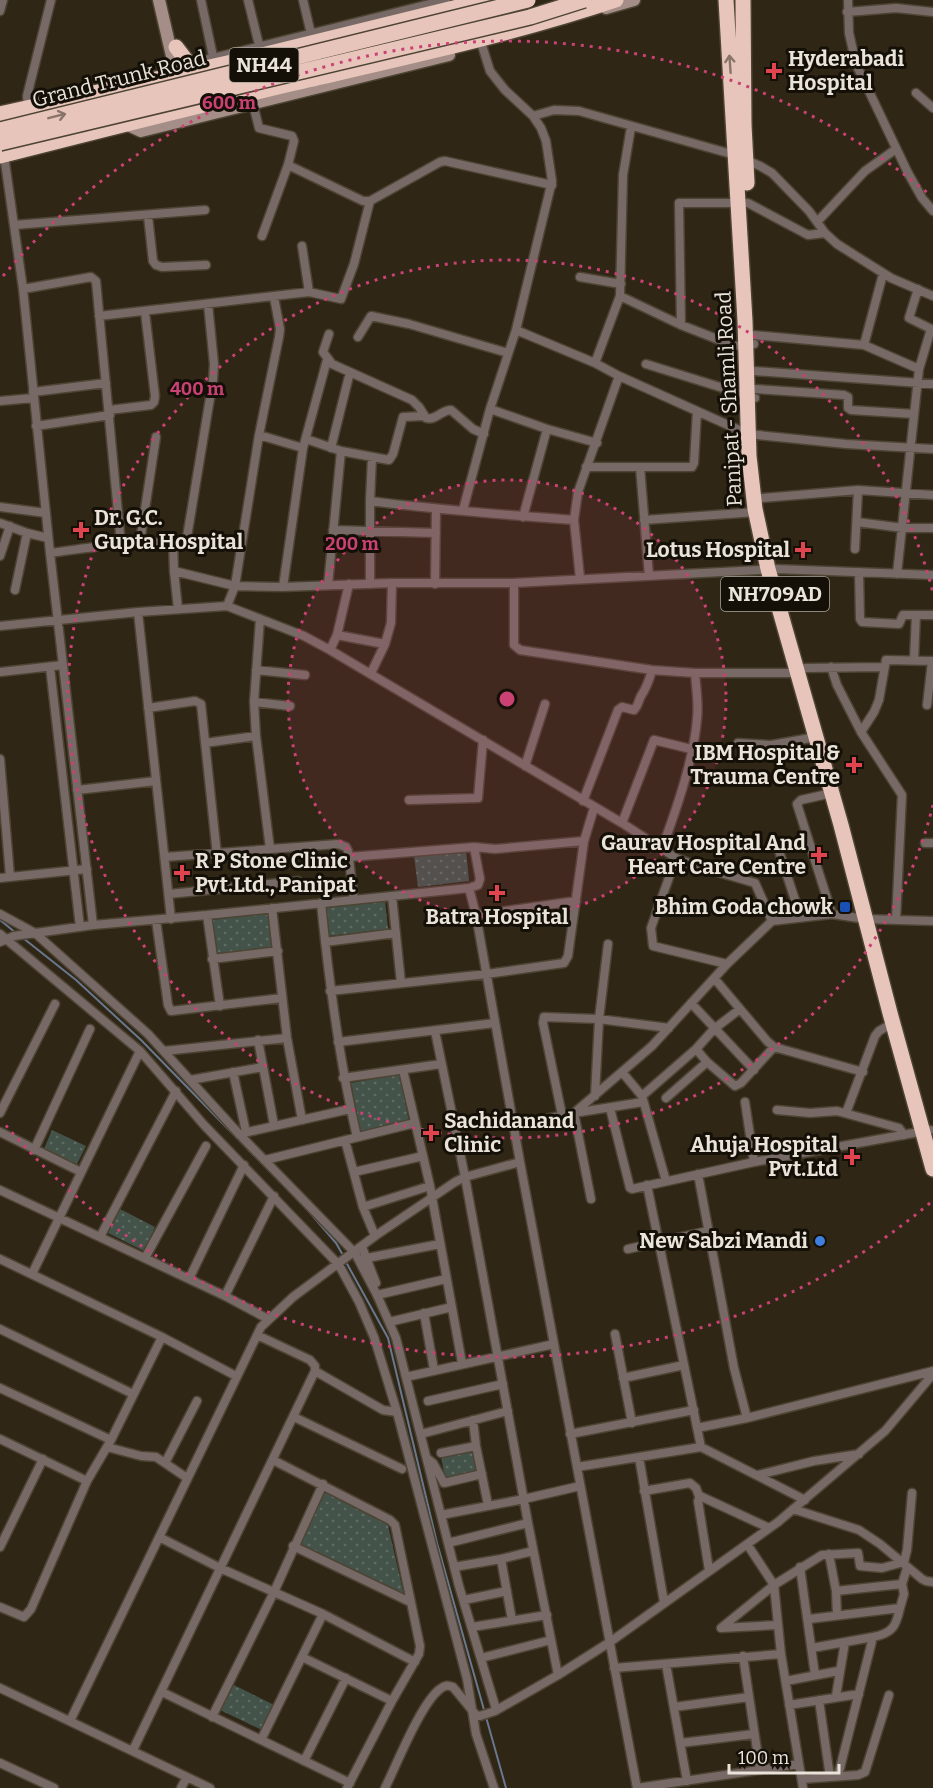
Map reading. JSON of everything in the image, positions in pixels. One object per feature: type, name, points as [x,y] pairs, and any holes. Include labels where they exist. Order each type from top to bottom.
[{"type":"highway","points":[[0,114],[312,37],[486,0]]},
{"type":"highway","name":"Grand Trunk Road","points":[[0,130],[528,0]]},
{"type":"highway","points":[[1,151],[184,109],[251,99],[481,43],[557,19],[589,3],[616,0]]},
{"type":"highway","name":"Panipat - Shamli Road","points":[[726,0],[741,157],[751,341],[752,435],[757,455],[759,505],[772,569],[929,1134],[933,1169]]},
{"type":"highway","name":"Panipat - Shamli Road","points":[[741,157],[744,126],[743,0]]},
{"type":"highway","name":"Grand Trunk Road","points":[[1,151],[589,3]]},
{"type":"highway","points":[[176,47],[196,67]]},
{"type":"highway","name":"Panipat - Shamli Road","points":[[751,341],[754,371],[752,395]]},
{"type":"highway","name":"Panipat - Shamli Road","points":[[801,671],[816,736],[870,919],[893,1023],[929,1134]]},
{"type":"street","points":[[0,11],[3,0]]},
{"type":"street","points":[[28,108],[27,96],[51,0]]},
{"type":"street","points":[[159,0],[196,67]]},
{"type":"street","points":[[165,0],[176,47]]},
{"type":"street","points":[[184,109],[196,67],[201,0]]},
{"type":"street","points":[[248,0],[261,50]]},
{"type":"street","points":[[303,0],[312,37],[446,0]]},
{"type":"street","points":[[463,510],[490,409],[516,330],[552,185],[551,166],[541,128],[533,116],[497,81],[490,71],[481,43],[634,0]]},
{"type":"street","points":[[848,0],[847,12],[856,64],[896,149],[922,198],[933,211]]},
{"type":"street","points":[[847,12],[896,8],[933,12]]},
{"type":"street","points":[[916,93],[933,108]]},
{"type":"street","points":[[126,124],[141,131],[251,99],[260,128],[294,138],[288,165],[262,236]]},
{"type":"street","points":[[533,116],[554,110],[579,111],[741,157],[772,173],[837,244],[883,274],[933,296]]},
{"type":"street","points":[[595,363],[620,296],[623,175],[631,127]]},
{"type":"street","points":[[817,222],[865,171],[896,149]]},
{"type":"street","points":[[1,151],[23,290],[48,538],[93,926]]},
{"type":"street","points":[[288,165],[363,201],[370,201],[445,161],[552,185]]},
{"type":"street","points":[[99,316],[309,292],[342,299],[354,264],[370,201]]},
{"type":"street","points":[[681,325],[678,204],[682,202],[743,204],[808,235],[825,233]]},
{"type":"street","points":[[14,225],[205,210]]},
{"type":"street","points":[[148,216],[153,261],[156,265],[162,267],[206,265]]},
{"type":"street","points":[[302,246],[309,292]]},
{"type":"street","points":[[864,345],[883,274]]},
{"type":"street","points":[[23,290],[91,277],[96,284],[121,544]]},
{"type":"street","points":[[580,277],[621,284]]},
{"type":"street","points":[[897,574],[919,369],[932,329],[909,318],[918,289]]},
{"type":"street","points":[[620,296],[681,325],[735,346],[751,341],[864,345],[919,369]]},
{"type":"street","points":[[227,606],[235,586],[259,435],[279,337],[280,329],[274,297]]},
{"type":"street","points":[[50,553],[184,539],[189,533],[213,380],[214,364],[208,304]]},
{"type":"street","points":[[36,426],[151,405],[154,402],[145,312]]},
{"type":"street","points":[[358,337],[371,316],[409,324],[508,353]]},
{"type":"street","points":[[516,330],[595,363],[619,376],[752,435],[933,449]]},
{"type":"street","points":[[329,334],[323,352],[327,360],[412,400],[424,416]]},
{"type":"street","points":[[283,587],[304,443],[327,360]]},
{"type":"street","points":[[646,364],[752,395],[844,395],[848,397],[848,408],[851,410],[914,414]]},
{"type":"street","points":[[754,371],[933,384]]},
{"type":"street","points":[[331,448],[350,372]]},
{"type":"street","points":[[580,578],[574,520],[578,492],[619,376]]},
{"type":"street","points":[[0,401],[106,383]]},
{"type":"street","points":[[490,409],[597,443]]},
{"type":"street","points":[[259,435],[389,460],[392,457],[403,417],[424,416],[432,419],[451,410],[473,429],[484,434]]},
{"type":"street","points":[[586,467],[693,466],[697,411]]},
{"type":"street","points":[[523,517],[547,429]]},
{"type":"street","points":[[140,543],[156,437]]},
{"type":"street","points":[[328,585],[340,451]]},
{"type":"street","points":[[370,584],[372,458]]},
{"type":"street","points":[[640,467],[649,576]]},
{"type":"street","points":[[644,520],[858,490],[933,495]]},
{"type":"street","points":[[855,549],[858,490]]},
{"type":"street","points":[[370,501],[436,510],[463,510],[574,520]]},
{"type":"street","points":[[0,507],[46,513]]},
{"type":"street","points":[[435,584],[436,510]]},
{"type":"street","points":[[857,522],[903,528],[933,528]]},
{"type":"street","points":[[0,523],[27,534],[48,538]]},
{"type":"street","points":[[0,556],[10,526]]},
{"type":"street","points":[[333,530],[436,533]]},
{"type":"street","points":[[15,590],[27,534]]},
{"type":"street","points":[[173,540],[178,609]]},
{"type":"street","points":[[174,571],[235,586],[283,587],[392,583],[514,583],[772,569],[933,575]]},
{"type":"street","points":[[859,572],[862,622],[900,624],[903,615],[933,615]]},
{"type":"street","points":[[371,673],[385,644],[391,623],[392,583]]},
{"type":"street","points":[[514,583],[514,645],[518,649],[652,670],[695,673],[884,667]]},
{"type":"street","points":[[330,650],[337,635],[349,584]]},
{"type":"street","points":[[0,626],[138,612],[227,606],[304,636],[371,673],[622,823],[676,858],[754,883],[772,921]]},
{"type":"street","points":[[138,612],[171,919]]},
{"type":"street","points":[[914,660],[916,615]]},
{"type":"street","points":[[260,619],[254,702],[270,849]]},
{"type":"street","points":[[337,635],[385,644]]},
{"type":"street","points":[[861,732],[879,700],[884,667],[888,659],[933,661],[927,705]]},
{"type":"street","points":[[0,672],[63,665]]},
{"type":"street","points":[[50,667],[80,927]]},
{"type":"street","points":[[831,667],[837,685],[861,732],[902,795],[896,920]]},
{"type":"street","points":[[256,670],[305,675]]},
{"type":"street","points":[[583,801],[618,710],[622,707],[634,710],[637,708],[652,670]]},
{"type":"street","points":[[662,848],[674,817],[692,749],[698,717],[695,673]]},
{"type":"street","points":[[148,708],[198,701],[202,708],[217,855]]},
{"type":"street","points":[[254,702],[290,706]]},
{"type":"street","points":[[525,766],[545,704]]},
{"type":"street","points":[[206,743],[256,736]]},
{"type":"street","points":[[738,743],[771,745],[816,736]]},
{"type":"street","points":[[409,800],[478,798],[483,740]]},
{"type":"street","points":[[622,823],[654,740],[692,749]]},
{"type":"street","points":[[0,759],[10,876]]},
{"type":"street","points":[[77,790],[156,781]]},
{"type":"street","points":[[832,793],[801,800],[797,804],[832,914]]},
{"type":"street","points":[[330,991],[564,963],[568,956],[584,841],[594,808]]},
{"type":"street","points":[[349,857],[474,847],[495,849],[584,841]]},
{"type":"street","points":[[165,857],[217,855],[338,844],[346,847],[349,857],[354,900]]},
{"type":"street","points":[[5,937],[80,927],[469,888],[478,885],[480,879],[474,847]]},
{"type":"street","points":[[779,851],[797,906],[798,917]]},
{"type":"street","points":[[676,858],[651,928],[653,946],[727,964]]},
{"type":"street","points":[[0,878],[87,869]]},
{"type":"street","points":[[169,894],[298,881]]},
{"type":"street","points":[[469,888],[476,915],[513,1126],[637,1788],[799,1764]]},
{"type":"street","points":[[392,896],[401,983]]},
{"type":"street","points":[[476,915],[576,901]]},
{"type":"street","points":[[321,903],[330,991],[343,1078],[357,1137]]},
{"type":"street","points":[[272,908],[287,1038],[302,1120]]},
{"type":"street","points":[[0,914],[33,933],[148,1034],[265,1160],[356,1251],[367,1258],[378,1295]]},
{"type":"street","points":[[574,1113],[652,1046],[727,964],[772,921],[832,914],[870,919],[933,921]]},
{"type":"street","points":[[207,915],[220,1006]]},
{"type":"street","points":[[156,920],[169,1010],[282,998]]},
{"type":"street","points":[[325,942],[396,933]]},
{"type":"street","points":[[5,937],[140,1051],[204,1125],[340,1264],[374,1337],[397,1412],[467,1679],[476,1734],[494,1788]]},
{"type":"street","points":[[595,1096],[599,1019],[608,944]]},
{"type":"street","points":[[212,959],[278,951]]},
{"type":"street","points":[[714,978],[774,1047],[863,1072]]},
{"type":"street","points":[[691,1003],[754,1070]]},
{"type":"street","points":[[0,1113],[55,1004]]},
{"type":"street","points":[[513,1126],[562,1115],[610,1108],[643,1099],[714,1029],[740,1009]]},
{"type":"street","points":[[562,1115],[543,1018],[562,1016],[669,1028]]},
{"type":"street","points":[[338,1041],[495,1023]]},
{"type":"street","points":[[846,1113],[877,1033],[893,1023]]},
{"type":"street","points":[[34,1150],[90,1029]]},
{"type":"street","points":[[435,1031],[465,1177],[558,1676]]},
{"type":"street","points":[[164,1052],[287,1038]]},
{"type":"street","points":[[258,1040],[274,1125]]},
{"type":"street","points":[[696,1049],[707,1062],[735,1086],[754,1070],[774,1047]]},
{"type":"street","points":[[32,1274],[140,1051]]},
{"type":"street","points":[[666,1098],[707,1062]]},
{"type":"street","points":[[343,1078],[441,1064]]},
{"type":"street","points":[[190,1080],[263,1067]]},
{"type":"street","points":[[403,1070],[430,1186],[462,1363]]},
{"type":"street","points":[[233,1072],[242,1133]]},
{"type":"street","points":[[622,1072],[643,1099],[666,1181]]},
{"type":"street","points":[[100,1237],[176,1091]]},
{"type":"street","points":[[745,1102],[754,1162]]},
{"type":"street","points":[[610,1108],[630,1188],[754,1162],[904,1135],[929,1134]]},
{"type":"street","points":[[242,1133],[350,1109]]},
{"type":"street","points":[[777,1110],[810,1113],[831,1110],[899,1128],[904,1135]]},
{"type":"street","points":[[574,1113],[591,1199]]},
{"type":"street","points":[[265,1160],[415,1123]]},
{"type":"street","points":[[0,1132],[81,1172]]},
{"type":"street","points":[[345,1140],[363,1207],[375,1236]]},
{"type":"street","points":[[145,1258],[206,1146]]},
{"type":"street","points":[[354,1172],[423,1156]]},
{"type":"street","points":[[70,1720],[256,1335],[268,1319],[375,1236],[455,1182],[465,1177],[520,1162]]},
{"type":"street","points":[[189,1279],[244,1165]]},
{"type":"street","points":[[698,1174],[734,1368],[747,1418]]},
{"type":"street","points":[[647,1185],[701,1447]]},
{"type":"street","points":[[363,1207],[430,1186]]},
{"type":"street","points":[[0,1190],[225,1296],[268,1319]]},
{"type":"street","points":[[225,1296],[274,1196]]},
{"type":"street","points":[[628,1249],[708,1231]]},
{"type":"street","points":[[367,1258],[440,1244]]},
{"type":"street","points":[[356,1251],[396,1338],[454,1566],[495,1710]]},
{"type":"street","points":[[0,1259],[162,1337],[236,1376]]},
{"type":"street","points":[[378,1295],[446,1279]]},
{"type":"street","points":[[389,1322],[452,1307]]},
{"type":"street","points":[[424,1313],[434,1370]]},
{"type":"street","points":[[0,1329],[133,1394]]},
{"type":"street","points":[[615,1334],[632,1423]]},
{"type":"street","points":[[133,1750],[315,1371],[315,1366],[310,1360],[256,1335]]},
{"type":"street","points":[[0,1607],[22,1617],[27,1616],[87,1481],[109,1443],[162,1337]]},
{"type":"street","points":[[406,1377],[554,1344]]},
{"type":"street","points":[[623,1378],[684,1365]]},
{"type":"street","points":[[315,1371],[383,1410],[397,1412]]},
{"type":"street","points":[[697,1428],[747,1418],[933,1372]]},
{"type":"street","points":[[385,1788],[421,1715],[438,1690],[445,1686],[456,1689],[472,1710],[480,1716],[558,1676],[610,1642],[805,1500],[885,1431],[933,1372]]},
{"type":"street","points":[[428,1401],[503,1384]]},
{"type":"street","points":[[0,1388],[109,1443],[141,1456],[156,1457],[187,1478]]},
{"type":"street","points":[[165,1462],[197,1401]]},
{"type":"street","points":[[570,1434],[694,1410]]},
{"type":"street","points":[[421,1434],[508,1411]]},
{"type":"street","points":[[294,1417],[402,1469]]},
{"type":"street","points":[[473,1420],[488,1505]]},
{"type":"street","points":[[0,1439],[87,1481]]},
{"type":"street","points":[[441,1453],[476,1446]]},
{"type":"street","points":[[577,1467],[701,1447],[805,1500]]},
{"type":"street","points":[[758,1475],[804,1463],[859,1454]]},
{"type":"street","points":[[427,1457],[434,1463],[444,1483],[482,1474]]},
{"type":"street","points":[[639,1457],[664,1602]]},
{"type":"street","points":[[0,1547],[43,1460]]},
{"type":"street","points":[[162,1692],[348,1785],[392,1701],[416,1662],[420,1646],[392,1521],[273,1460]]},
{"type":"street","points":[[645,1491],[690,1483],[696,1488],[709,1570]]},
{"type":"street","points":[[212,1717],[274,1592],[323,1484]]},
{"type":"street","points":[[441,1515],[580,1486]]},
{"type":"street","points":[[812,1648],[885,1635],[895,1625],[904,1594],[902,1584],[912,1493]]},
{"type":"street","points":[[699,1496],[769,1528]]},
{"type":"street","points":[[793,1509],[859,1530],[926,1581],[933,1582]]},
{"type":"street","points":[[448,1543],[528,1523]]},
{"type":"street","points":[[159,1537],[220,1568],[323,1614],[416,1662]]},
{"type":"street","points":[[747,1544],[774,1585],[781,1654],[803,1784],[834,1777],[858,1775],[867,1770],[889,1695]]},
{"type":"street","points":[[293,1546],[410,1602]]},
{"type":"street","points":[[454,1566],[501,1559],[533,1551]]},
{"type":"street","points":[[778,1625],[721,1628],[774,1585],[822,1555],[858,1553],[861,1566],[882,1568],[905,1565]]},
{"type":"street","points":[[829,1554],[836,1591],[837,1615]]},
{"type":"street","points":[[501,1559],[512,1620]]},
{"type":"street","points":[[800,1567],[815,1675]]},
{"type":"street","points":[[836,1591],[902,1584]]},
{"type":"street","points":[[464,1600],[507,1591]]},
{"type":"street","points":[[809,1619],[900,1608]]},
{"type":"street","points":[[261,1740],[323,1614]]},
{"type":"street","points":[[472,1627],[547,1615]]},
{"type":"street","points":[[834,1777],[859,1694],[873,1637]]},
{"type":"street","points":[[481,1659],[551,1640]]},
{"type":"street","points":[[836,1696],[838,1671],[845,1642]]},
{"type":"street","points":[[614,1668],[781,1654]]},
{"type":"street","points":[[743,1656],[760,1770]]},
{"type":"street","points":[[302,1657],[392,1701]]},
{"type":"street","points":[[666,1664],[687,1781]]},
{"type":"street","points":[[786,1681],[838,1671]]},
{"type":"street","points":[[304,1761],[346,1678]]},
{"type":"street","points":[[0,1688],[210,1788]]},
{"type":"street","points":[[789,1705],[859,1694]]},
{"type":"street","points":[[674,1707],[749,1697]]},
{"type":"street","points":[[819,1700],[834,1777]]},
{"type":"street","points":[[681,1743],[754,1734]]},
{"type":"street","points":[[0,1762],[54,1788]]},
{"type":"street","points":[[181,1788],[187,1777]]},
{"type":"green space","points":[[466,850],[469,881],[418,887],[414,856]]},
{"type":"green space","points":[[385,901],[388,929],[328,936],[325,908]]},
{"type":"green space","points":[[268,913],[272,947],[216,954],[212,920]]},
{"type":"green space","points":[[400,1074],[409,1122],[360,1131],[351,1083]]},
{"type":"green space","points":[[52,1130],[86,1146],[76,1166],[44,1149]]},
{"type":"green space","points":[[120,1209],[155,1227],[144,1251],[108,1233]]},
{"type":"green space","points":[[472,1449],[477,1473],[445,1479],[441,1456]]},
{"type":"green space","points":[[325,1491],[387,1521],[404,1595],[300,1544]]},
{"type":"green space","points":[[232,1684],[274,1705],[262,1730],[220,1710]]},
{"type":"waterway","points":[[0,920],[16,933]]},
{"type":"waterway","points":[[23,938],[76,980],[141,1040],[280,1182]]},
{"type":"waterway","points":[[305,1207],[336,1243],[344,1257]]},
{"type":"waterway","points":[[346,1262],[388,1338],[437,1543],[506,1788]]},
{"type":"place","name":"Hyderabadi Hospital","points":[[774,71]]},
{"type":"place","name":"Dr. G.C. Gupta Hospital","points":[[81,530]]},
{"type":"place","name":"Lotus Hospital","points":[[803,550]]},
{"type":"place","name":"IBM Hospital & Trauma Centre","points":[[854,765]]},
{"type":"place","name":"Gaurav Hospital And Heart Care Centre","points":[[819,855]]},
{"type":"place","name":"R P Stone Clinic Pvt.Ltd., Panipat","points":[[182,873]]},
{"type":"place","name":"Batra Hospital","points":[[497,893]]},
{"type":"place","name":"Bhim Goda chowk","points":[[845,907]]},
{"type":"place","name":"Sachidanand Clinic","points":[[431,1133]]},
{"type":"place","name":"Ahuja Hospital Pvt.Ltd","points":[[852,1157]]},
{"type":"place","name":"New Sabzi Mandi","points":[[820,1241]]}]
